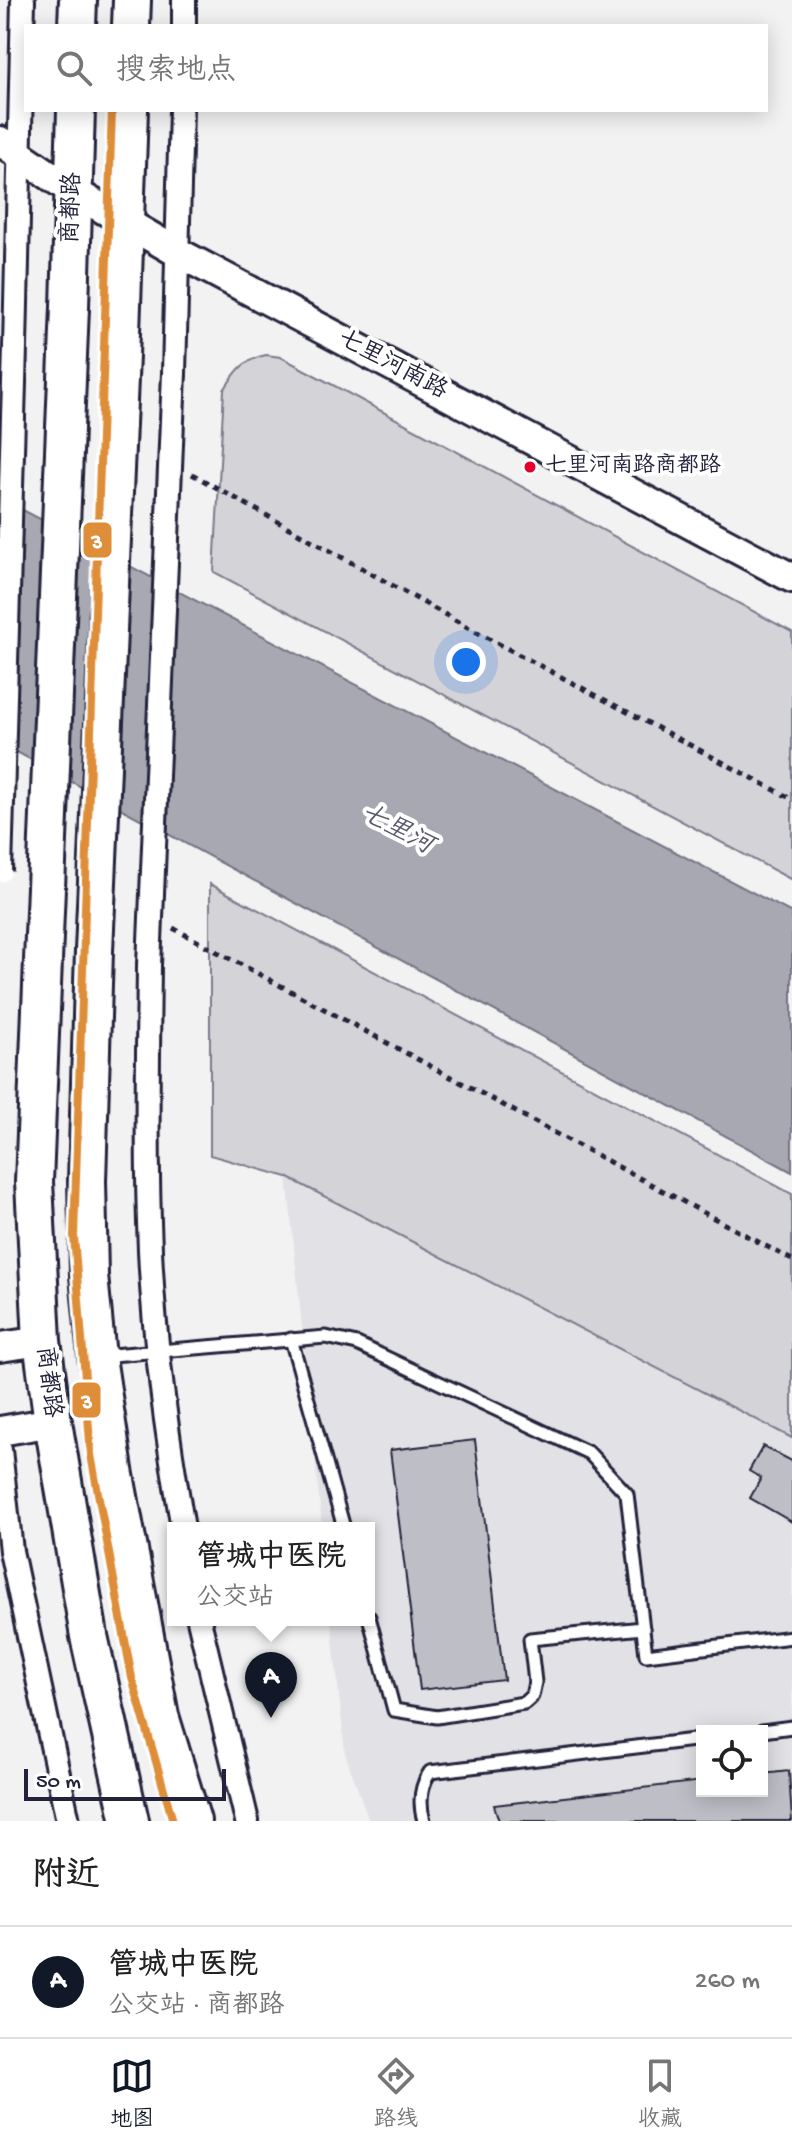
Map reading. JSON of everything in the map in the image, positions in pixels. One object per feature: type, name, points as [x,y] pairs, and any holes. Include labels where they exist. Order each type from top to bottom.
[{"type":"main road","points":[[77,24],[78,0]]},
{"type":"main road","points":[[131,24],[132,0]]},
{"type":"main road","name":"商都路","points":[[76,112],[34,1182],[42,1341],[53,1422],[89,1636],[130,1821]]},
{"type":"main road","points":[[129,112],[94,951],[87,1181],[89,1276],[97,1357],[114,1470],[160,1716],[192,1821]]},
{"type":"street","points":[[0,871],[15,347],[10,148],[23,0]]},
{"type":"street","points":[[184,0],[184,24]]},
{"type":"street","points":[[181,112],[174,373],[149,965],[148,1173],[159,1351],[182,1522]]},
{"type":"street","name":"七里河南路","points":[[10,148],[74,192],[177,252],[792,578]]},
{"type":"street","points":[[0,1347],[42,1341]]},
{"type":"street","points":[[0,1431],[53,1422]]},
{"type":"street","points":[[0,1450],[11,1551],[68,1821]]},
{"type":"street","points":[[200,1626],[247,1821]]},
{"type":"lane","points":[[97,1357],[326,1337],[357,1344],[589,1453],[627,1494],[646,1655],[792,1637]]},
{"type":"lane","points":[[291,1339],[342,1522]]},
{"type":"lane","points":[[371,1626],[394,1710],[437,1717],[524,1703],[532,1696],[535,1682],[530,1639],[643,1628]]},
{"type":"lane","points":[[768,1730],[792,1727]]},
{"type":"lane","points":[[424,1821],[420,1807],[424,1781],[430,1772],[696,1740]]},
{"type":"path","points":[[189,472],[480,634],[792,799]]},
{"type":"path","points":[[170,926],[792,1260]]},
{"type":"shaded area","points":[[266,355],[281,357],[792,632],[792,880],[214,572],[224,390],[241,367]]},
{"type":"shaded area","points":[[210,884],[792,1194],[792,1438],[287,1177],[210,1155]]},
{"type":"shaded area","points":[[287,1177],[792,1438],[792,1821],[369,1821],[345,1753],[332,1626],[375,1626],[375,1522],[321,1522]]},
{"type":"water","name":"七里河","points":[[0,498],[792,913],[792,1172],[0,743]]},
{"type":"building","points":[[475,1440],[504,1680],[420,1690],[390,1450]]},
{"type":"building","points":[[763,1446],[792,1461],[792,1522],[750,1498],[761,1478],[749,1471]]},
{"type":"building","points":[[789,1771],[792,1821],[499,1821],[494,1805],[696,1782],[696,1797],[768,1797],[768,1773]]},
{"type":"transit line","name":"3","points":[[112,112],[74,1236],[91,1455],[132,1678],[173,1821]]},
{"type":"place","name":"七里河南路商都路","points":[[530,467]]},
{"type":"place","name":"管城中医院","points":[[271,1718]]}]
